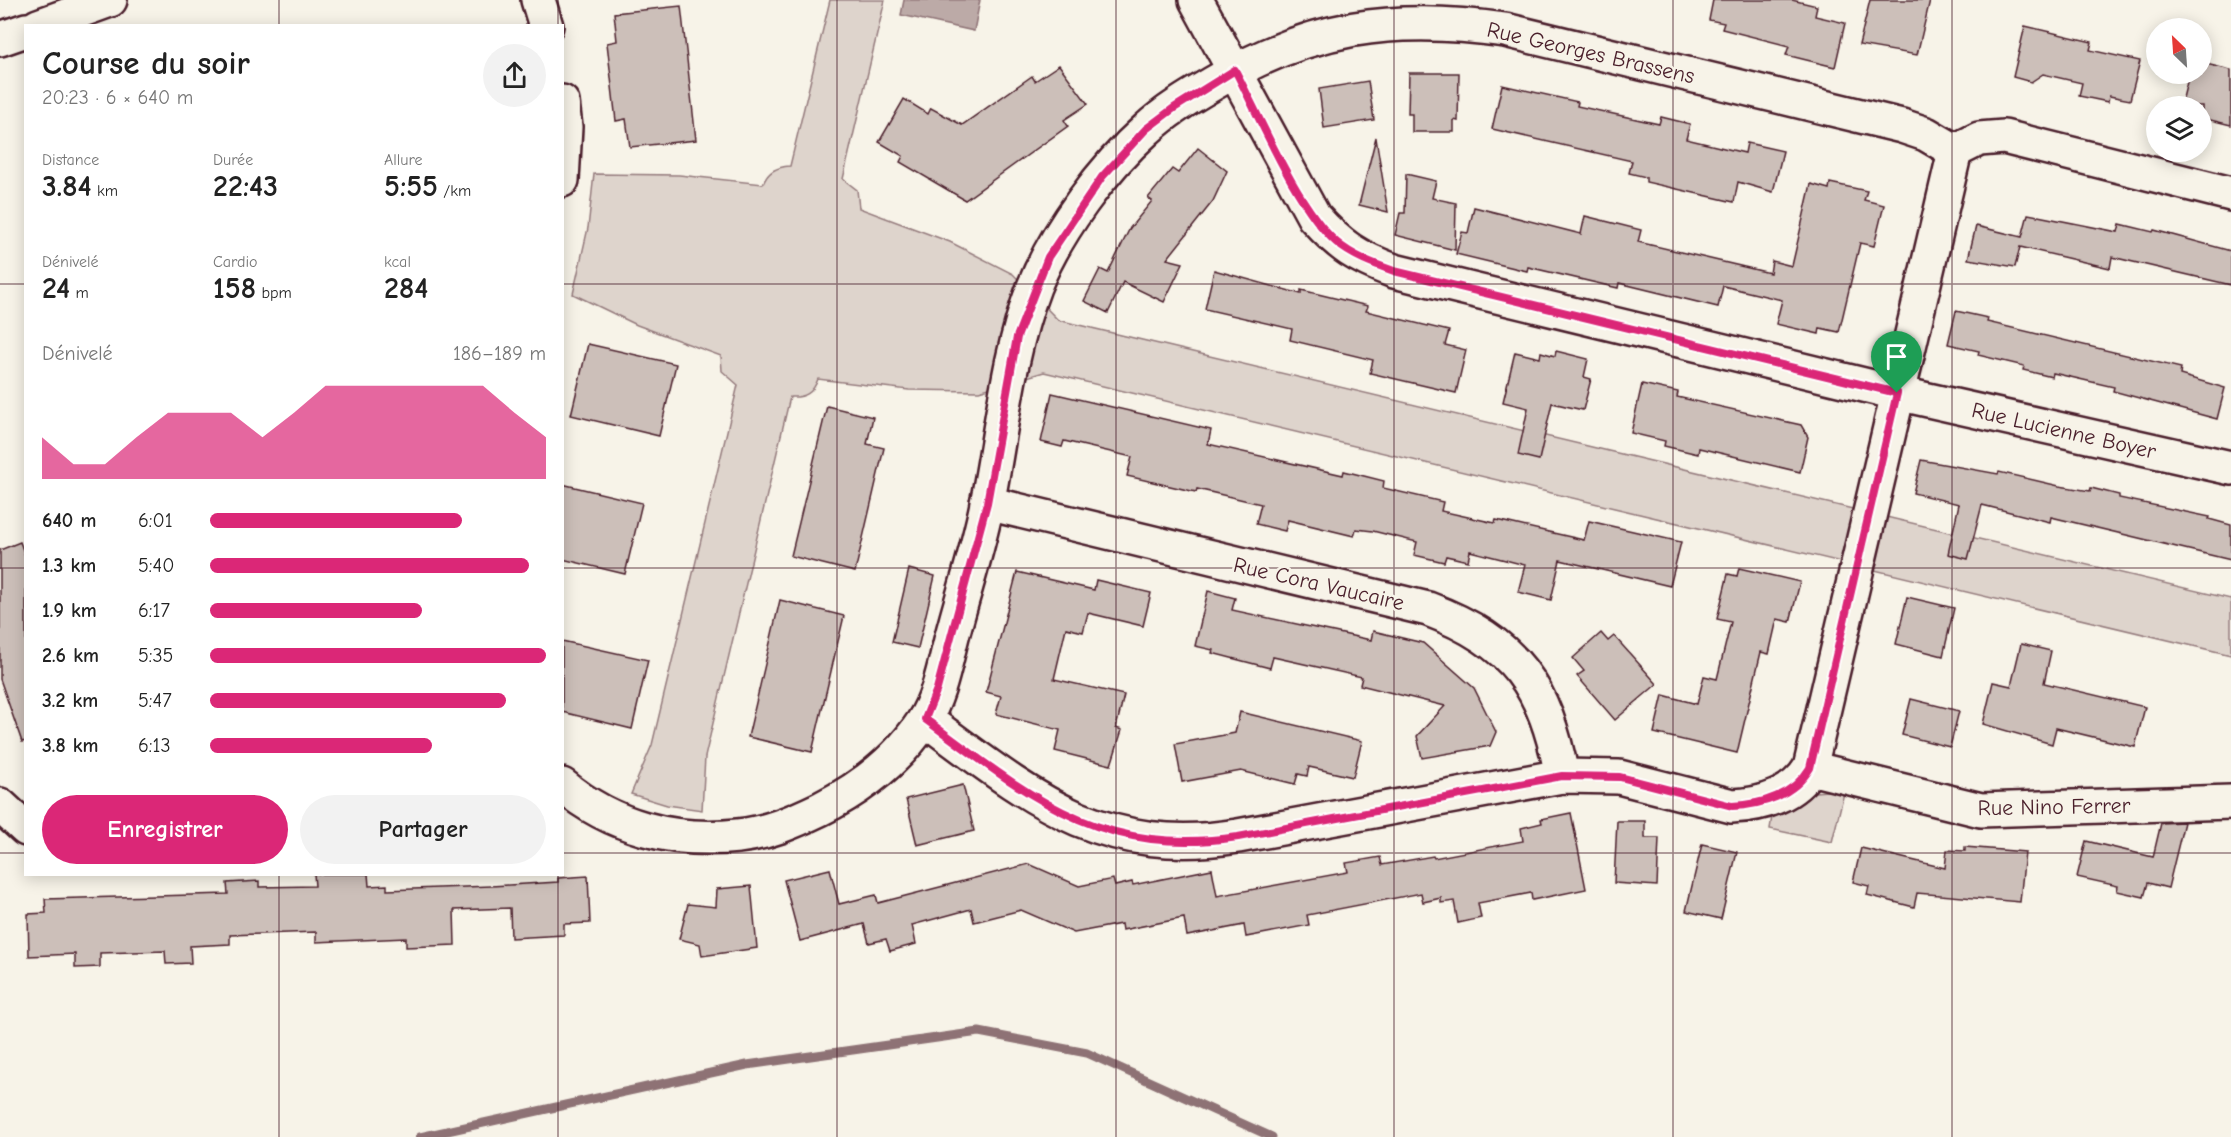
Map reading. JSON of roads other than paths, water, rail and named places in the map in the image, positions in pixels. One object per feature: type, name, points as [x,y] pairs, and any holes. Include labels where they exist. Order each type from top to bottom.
[{"type":"street","points":[[44,24],[110,0]]},
{"type":"street","points":[[538,0],[545,24]]},
{"type":"street","name":"Rue Lucienne Boyer","points":[[1197,0],[1314,217],[1337,242],[1363,259],[1394,271],[1897,393],[2231,468]]},
{"type":"street","name":"Rue Georges Brassens","points":[[564,786],[589,804],[624,823],[657,834],[716,839],[753,835],[788,824],[848,795],[893,761],[925,719],[937,689],[987,503],[1017,337],[1048,257],[1102,177],[1146,129],[1174,108],[1235,70],[1285,46],[1340,31],[1392,25],[1476,26],[1505,30],[1902,126],[1926,134],[1955,151]]},
{"type":"street","points":[[0,39],[24,31]]},
{"type":"street","points":[[564,119],[564,145]]},
{"type":"street","points":[[925,719],[1057,812],[1091,825],[1164,842],[1202,842],[1238,837],[1562,776],[1620,777],[1732,806],[1748,805],[1793,789],[1802,781],[1810,768],[1955,151],[1979,139],[2004,137],[2231,194]]},
{"type":"street","name":"Rue Cora Vaucaire","points":[[987,503],[1428,609],[1459,620],[1510,658],[1532,682],[1555,738],[1562,776]]},
{"type":"street","name":"Rue Nino Ferrer","points":[[1810,768],[1981,810],[2231,802]]},
{"type":"street","points":[[0,806],[24,827]]},
{"type":"waterway","points":[[420,1137],[747,1065],[979,1032],[1087,1053],[1272,1137]]}]
